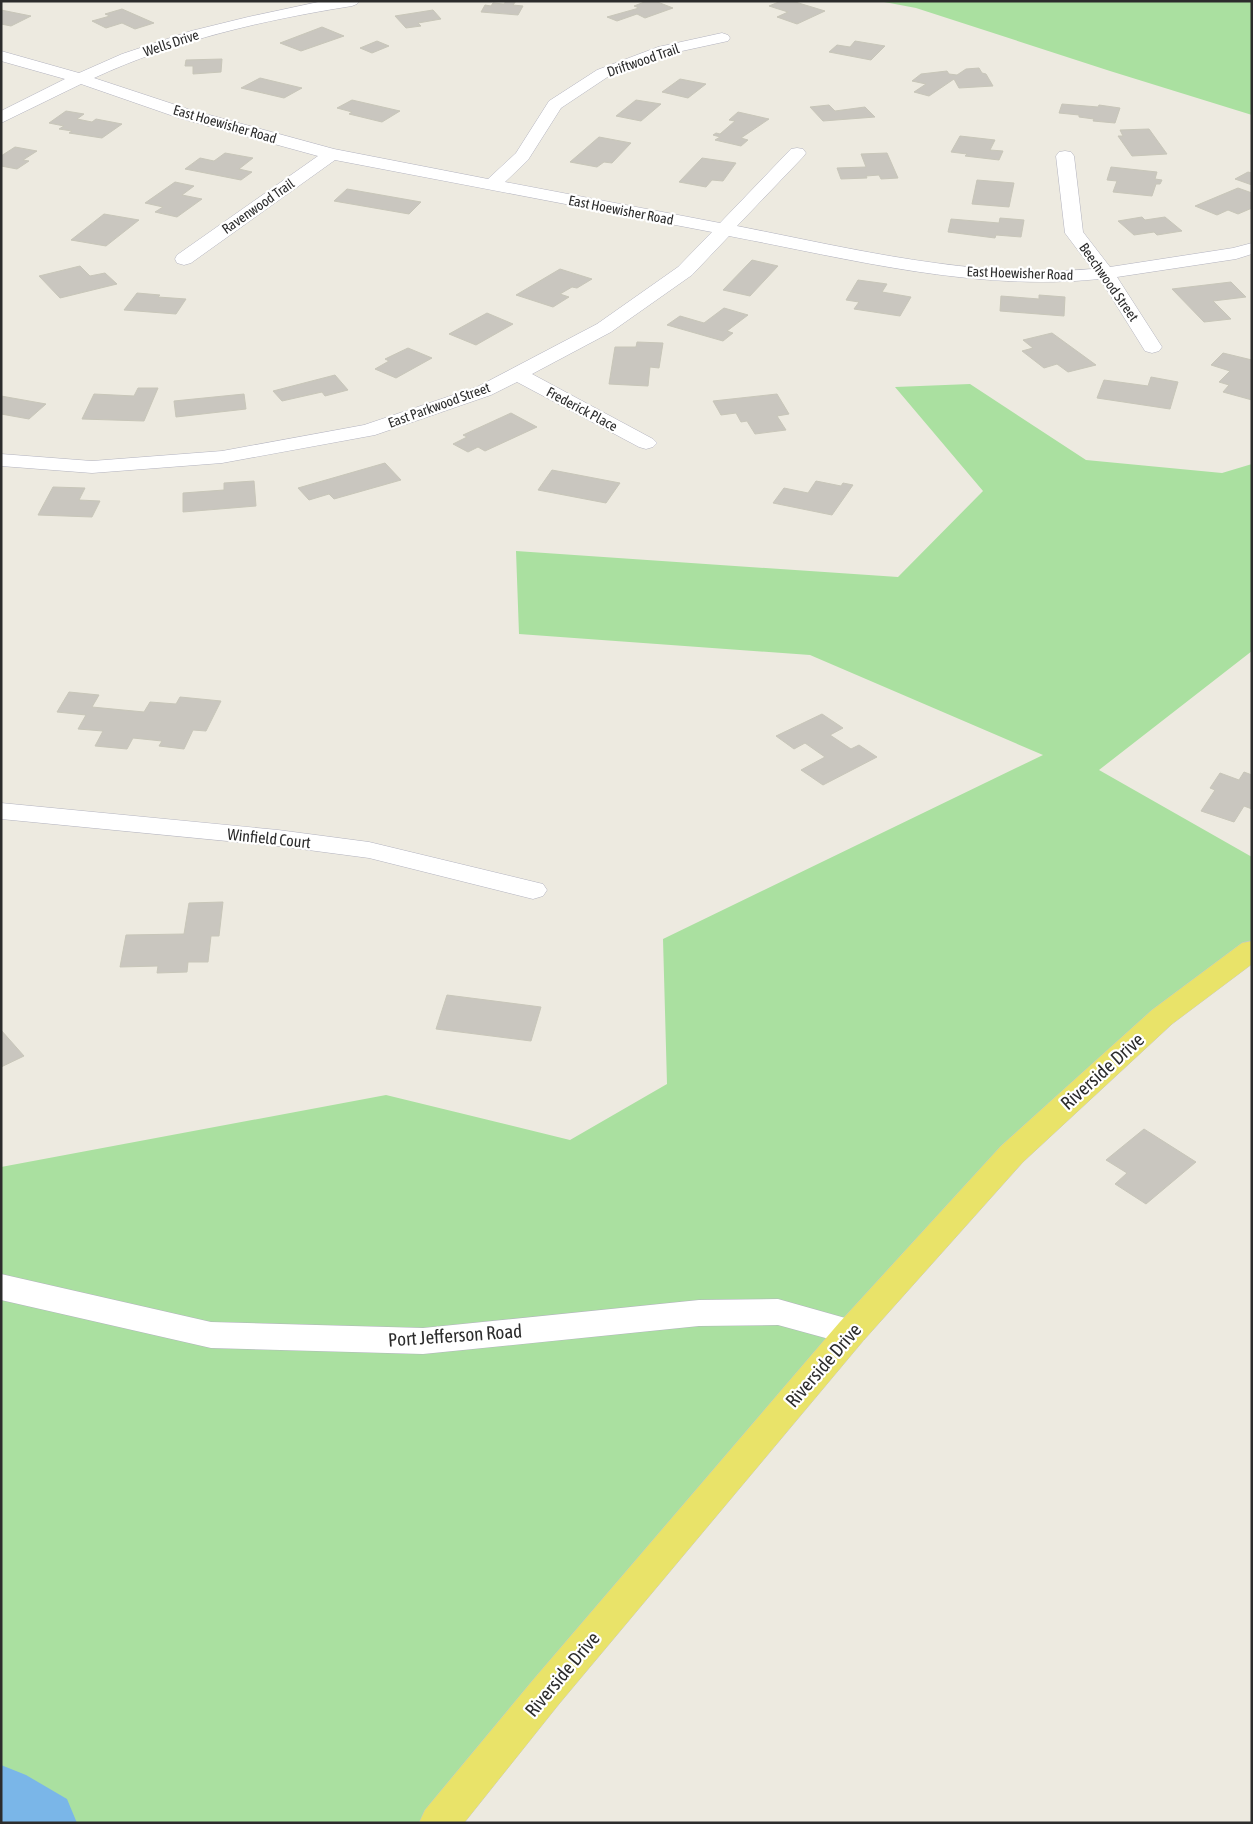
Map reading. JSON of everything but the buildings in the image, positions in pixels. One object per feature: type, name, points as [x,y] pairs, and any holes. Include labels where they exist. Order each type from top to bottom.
[{"type":"main road","name":"Riverside Drive","points":[[439,1823],[546,1692],[850,1332],[1012,1154],[1162,1017],[1252,950]]},
{"type":"street","name":"Wells Drive","points":[[1,118],[79,78],[145,51],[228,25],[352,1]]},
{"type":"street","name":"Driftwood Trail","points":[[491,185],[522,156],[555,105],[603,73],[664,50],[722,38]]},
{"type":"street","name":"East Hoewisher Road","points":[[1,56],[79,78],[185,114],[332,154],[905,264],[996,274],[1048,277],[1106,274],[1236,253],[1252,248]]},
{"type":"street","name":"East Parkwood Street","points":[[1,460],[92,467],[222,457],[368,431],[484,391],[604,328],[685,271],[797,152]]},
{"type":"street","name":"Ravenwood Trail","points":[[184,259],[332,154]]},
{"type":"street","name":"Beechwood Street","points":[[1065,156],[1074,233],[1106,274],[1152,347]]},
{"type":"street","name":"Frederick Place","points":[[518,374],[646,443]]},
{"type":"street","name":"Winfield Court","points":[[1,812],[278,838],[369,850],[533,890]]},
{"type":"street","name":"Port Jefferson Road","points":[[1,1287],[211,1335],[423,1341],[699,1313],[758,1312],[778,1312],[850,1332]]},
{"type":"green space","points":[[879,1],[1252,1],[1252,115],[916,8]]},
{"type":"green space","points":[[970,384],[1086,460],[1222,473],[1252,464],[1252,651],[1099,770],[1252,857],[1252,950],[1012,1154],[439,1823],[1,1823],[1,1167],[386,1095],[570,1140],[667,1084],[663,939],[1043,755],[810,655],[519,634],[516,551],[898,577],[983,491],[895,387]]},
{"type":"waterway","points":[[1,1798],[42,1823]]}]
